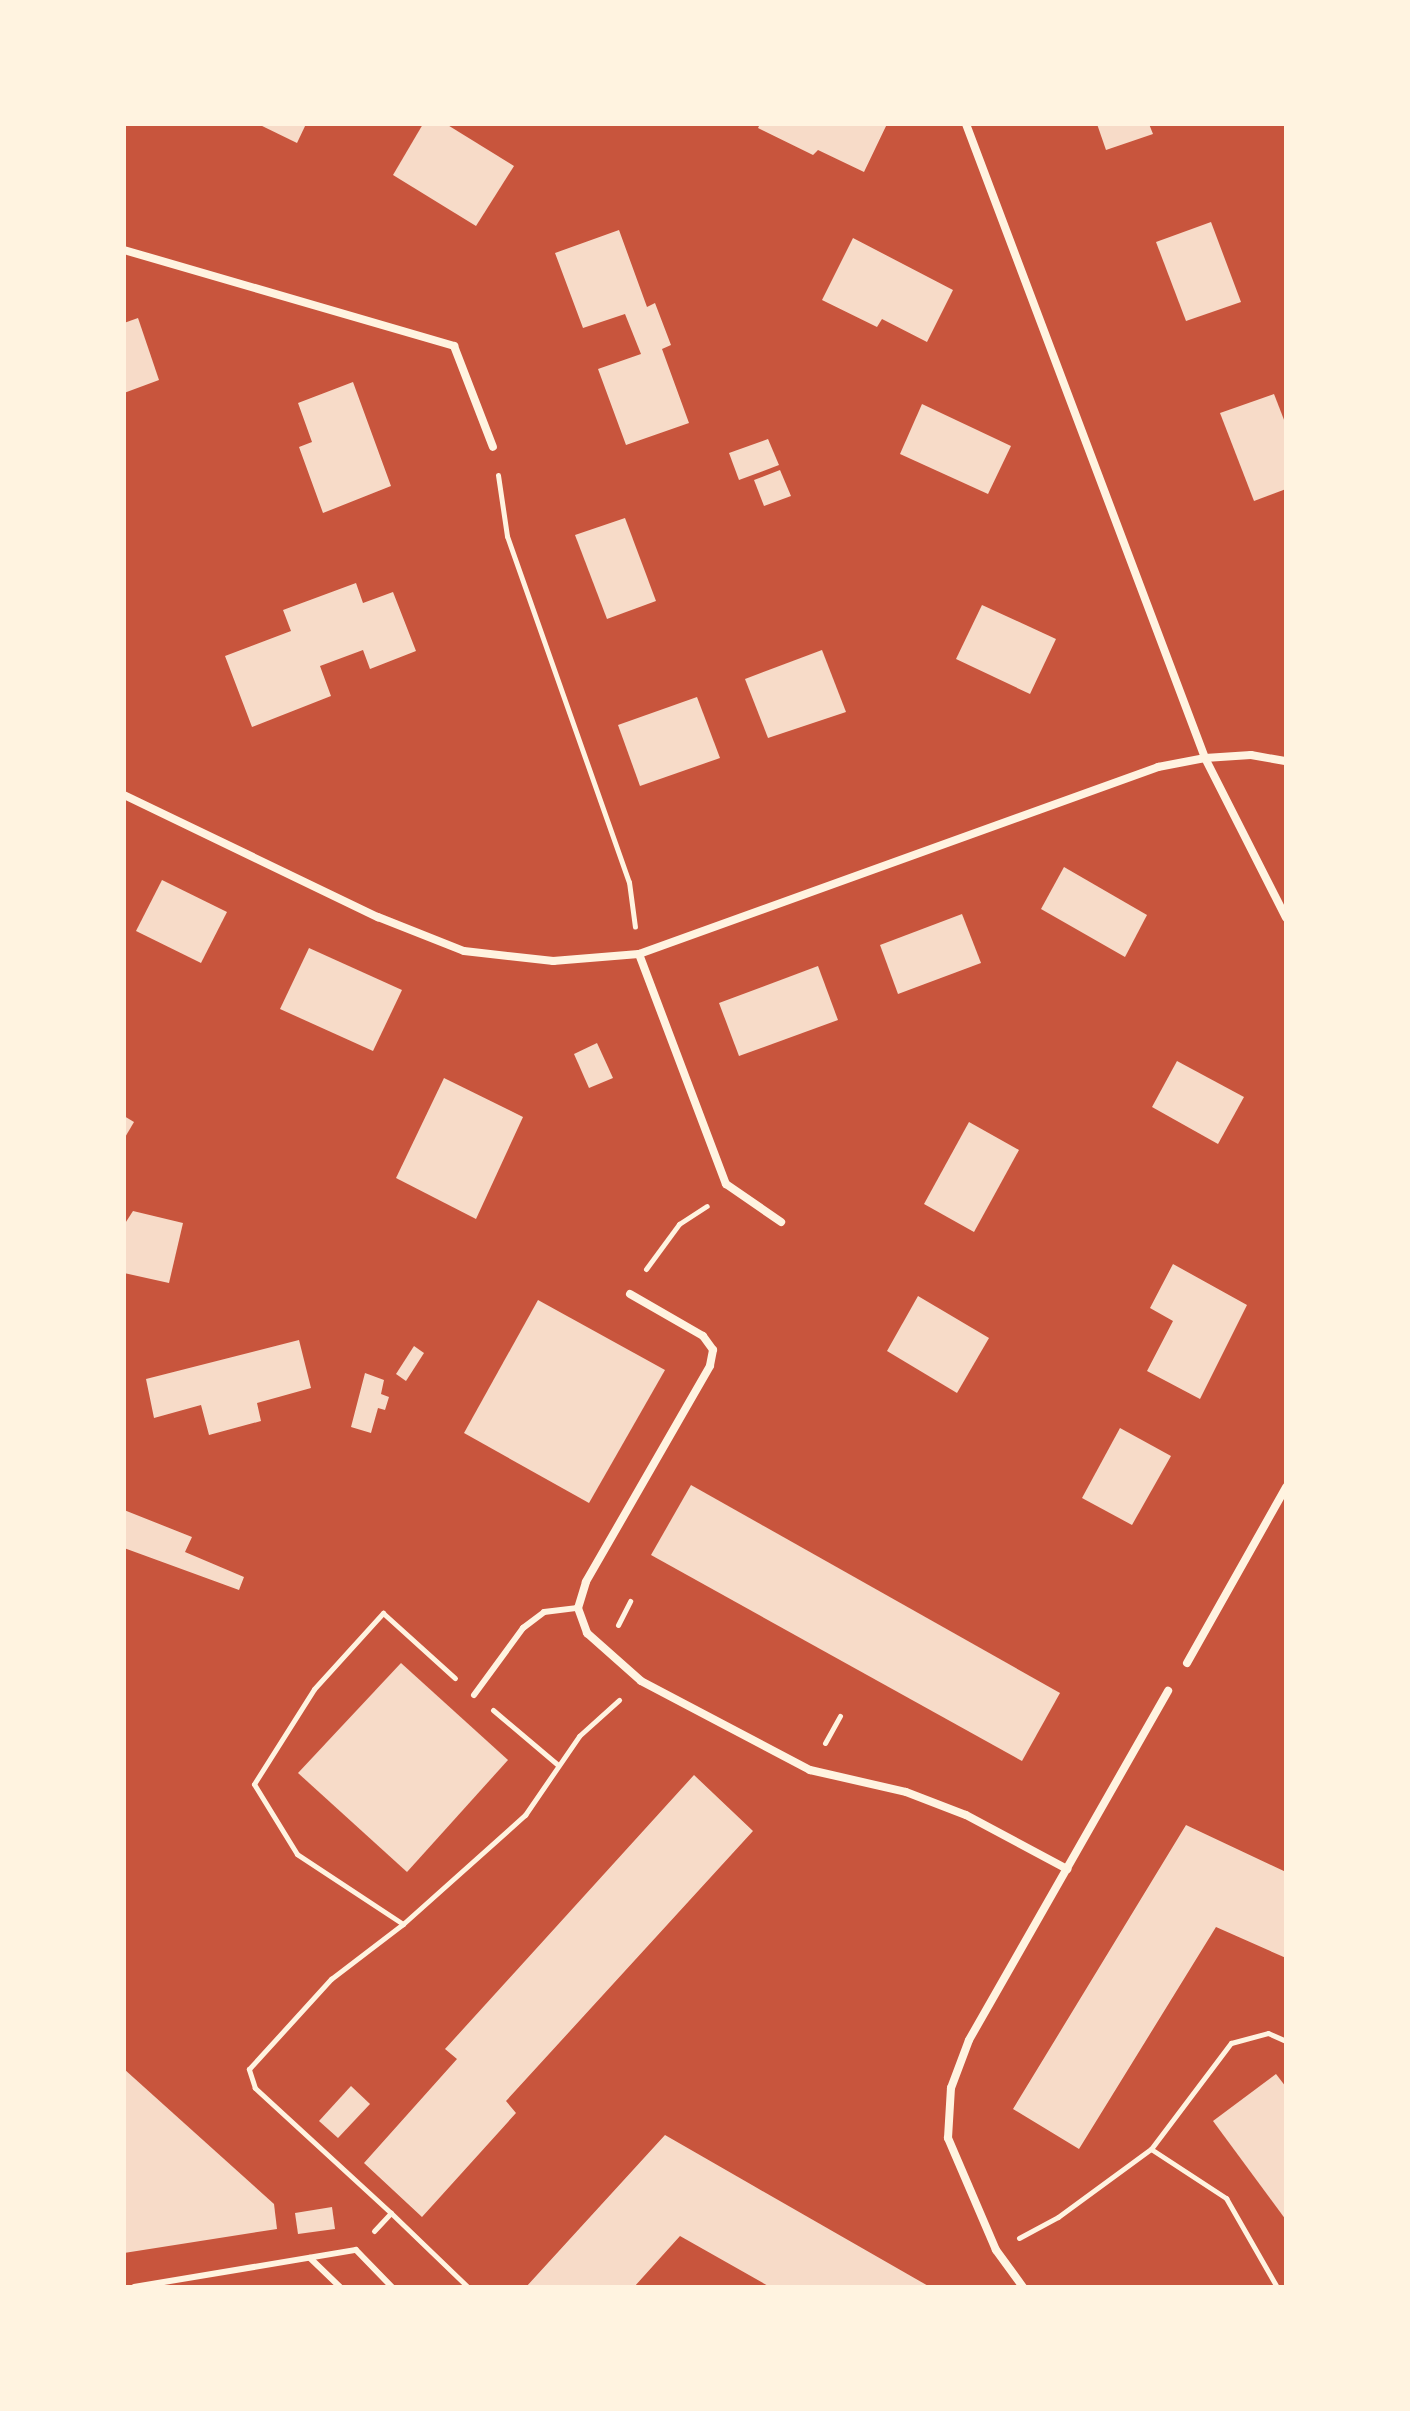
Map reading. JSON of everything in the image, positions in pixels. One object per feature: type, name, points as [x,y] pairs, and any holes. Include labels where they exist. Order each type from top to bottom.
[{"type":"street","points":[[966,124],[1205,758],[1286,918]]},
{"type":"street","points":[[124,250],[454,346],[493,447]]},
{"type":"street","points":[[124,795],[378,917],[464,951],[553,961],[639,954],[1108,783],[1205,758],[1251,755],[1286,761]]},
{"type":"street","points":[[639,954],[726,1184],[781,1222]]},
{"type":"street","points":[[630,1294],[703,1336],[713,1350],[710,1366],[586,1582],[578,1608],[587,1633],[641,1681],[810,1770],[918,1797],[966,1815],[1067,1869]]},
{"type":"street","points":[[1187,1663],[1286,1487]]},
{"type":"street","points":[[1023,2287],[996,2250],[948,2138],[951,2088],[969,2040],[1168,1691]]},
{"type":"lane","points":[[474,1695],[523,1628],[544,1612],[578,1608]]},
{"type":"lane","points":[[134,2287],[356,2250],[392,2287]]},
{"type":"lane","points":[[310,2258],[340,2287]]},
{"type":"path","points":[[493,447],[507,536],[629,882],[639,954]]},
{"type":"path","points":[[652,1259],[679,1224],[713,1202],[726,1184]]},
{"type":"path","points":[[403,1924],[297,1854],[254,1784],[314,1689],[383,1613],[557,1764]]},
{"type":"path","points":[[468,2287],[248,2080],[249,2069],[331,1979],[403,1924],[525,1815],[579,1736],[641,1681]]},
{"type":"path","points":[[996,2250],[1058,2217],[1151,2149],[1231,2043],[1268,2033],[1286,2041]]},
{"type":"path","points":[[1151,2149],[1226,2198],[1277,2287]]},
{"type":"path","points":[[356,2250],[391,2213]]},
{"type":"building","points":[[258,124],[306,124],[297,143]]},
{"type":"building","points":[[423,124],[446,124],[514,166],[476,226],[393,175]]},
{"type":"building","points":[[760,124],[887,124],[864,172],[818,150],[813,155],[758,128]]},
{"type":"building","points":[[1097,124],[1149,124],[1153,134],[1106,150]]},
{"type":"building","points":[[1211,222],[1241,302],[1186,321],[1156,242]]},
{"type":"building","points":[[619,230],[647,307],[655,303],[671,345],[662,349],[689,423],[626,445],[598,369],[641,354],[625,314],[583,328],[555,253]]},
{"type":"building","points":[[853,238],[953,290],[927,342],[882,319],[877,327],[822,300]]},
{"type":"building","points":[[138,318],[159,380],[124,393],[124,323]]},
{"type":"building","points":[[353,382],[391,486],[323,513],[299,447],[312,442],[298,403]]},
{"type":"building","points":[[1274,394],[1286,425],[1286,489],[1254,501],[1220,413]]},
{"type":"building","points":[[922,404],[1011,446],[988,494],[900,454]]},
{"type":"building","points":[[768,439],[779,465],[739,480],[729,453]]},
{"type":"building","points":[[780,470],[791,496],[764,506],[754,480]]},
{"type":"building","points":[[625,518],[656,601],[607,619],[575,535]]},
{"type":"building","points":[[356,583],[363,603],[393,592],[416,651],[370,669],[363,650],[320,666],[331,696],[252,727],[225,656],[291,631],[283,610]]},
{"type":"building","points":[[982,605],[1056,639],[1030,694],[956,659]]},
{"type":"building","points":[[822,650],[846,712],[768,738],[745,679]]},
{"type":"building","points":[[697,697],[720,758],[640,786],[618,725]]},
{"type":"building","points":[[1064,867],[1147,915],[1125,957],[1041,909]]},
{"type":"building","points":[[162,880],[227,912],[201,963],[136,931]]},
{"type":"building","points":[[962,914],[981,963],[898,994],[880,945]]},
{"type":"building","points":[[309,948],[402,990],[373,1051],[280,1009]]},
{"type":"building","points":[[818,966],[838,1020],[739,1056],[719,1003]]},
{"type":"building","points":[[597,1043],[613,1078],[589,1088],[574,1054]]},
{"type":"building","points":[[1177,1061],[1244,1097],[1218,1144],[1152,1107]]},
{"type":"building","points":[[444,1078],[523,1117],[476,1219],[396,1178]]},
{"type":"building","points":[[124,1116],[134,1122],[124,1139]]},
{"type":"building","points":[[969,1122],[1019,1150],[974,1232],[924,1204]]},
{"type":"building","points":[[133,1211],[183,1223],[169,1283],[124,1273],[124,1225]]},
{"type":"building","points":[[1173,1264],[1247,1305],[1200,1399],[1147,1371],[1173,1321],[1150,1308]]},
{"type":"building","points":[[918,1296],[989,1338],[957,1393],[887,1351]]},
{"type":"building","points":[[538,1300],[665,1370],[589,1503],[464,1433]]},
{"type":"building","points":[[299,1340],[311,1388],[257,1403],[261,1421],[209,1435],[201,1405],[154,1418],[146,1379]]},
{"type":"building","points":[[414,1346],[424,1353],[406,1381],[396,1374]]},
{"type":"building","points":[[365,1373],[384,1380],[381,1394],[389,1397],[385,1410],[378,1408],[371,1433],[351,1427]]},
{"type":"building","points":[[1120,1428],[1171,1456],[1132,1525],[1082,1498]]},
{"type":"building","points":[[691,1485],[1060,1693],[1022,1761],[651,1555]]},
{"type":"building","points":[[124,1510],[192,1537],[185,1552],[244,1577],[239,1590],[124,1548]]},
{"type":"building","points":[[401,1663],[508,1760],[407,1872],[298,1773]]},
{"type":"building","points":[[694,1775],[753,1831],[506,2101],[516,2113],[422,2217],[364,2163],[457,2059],[445,2049]]},
{"type":"building","points":[[1186,1825],[1286,1872],[1286,1958],[1216,1927],[1079,2149],[1013,2109]]},
{"type":"building","points":[[124,2069],[274,2204],[277,2229],[124,2253]]},
{"type":"building","points":[[1276,2074],[1286,2087],[1286,2220],[1213,2121]]},
{"type":"building","points":[[351,2086],[370,2104],[338,2138],[319,2121]]},
{"type":"building","points":[[665,2135],[930,2287],[770,2287],[680,2236],[634,2287],[526,2287]]},
{"type":"building","points":[[332,2207],[335,2229],[298,2234],[295,2213]]}]
